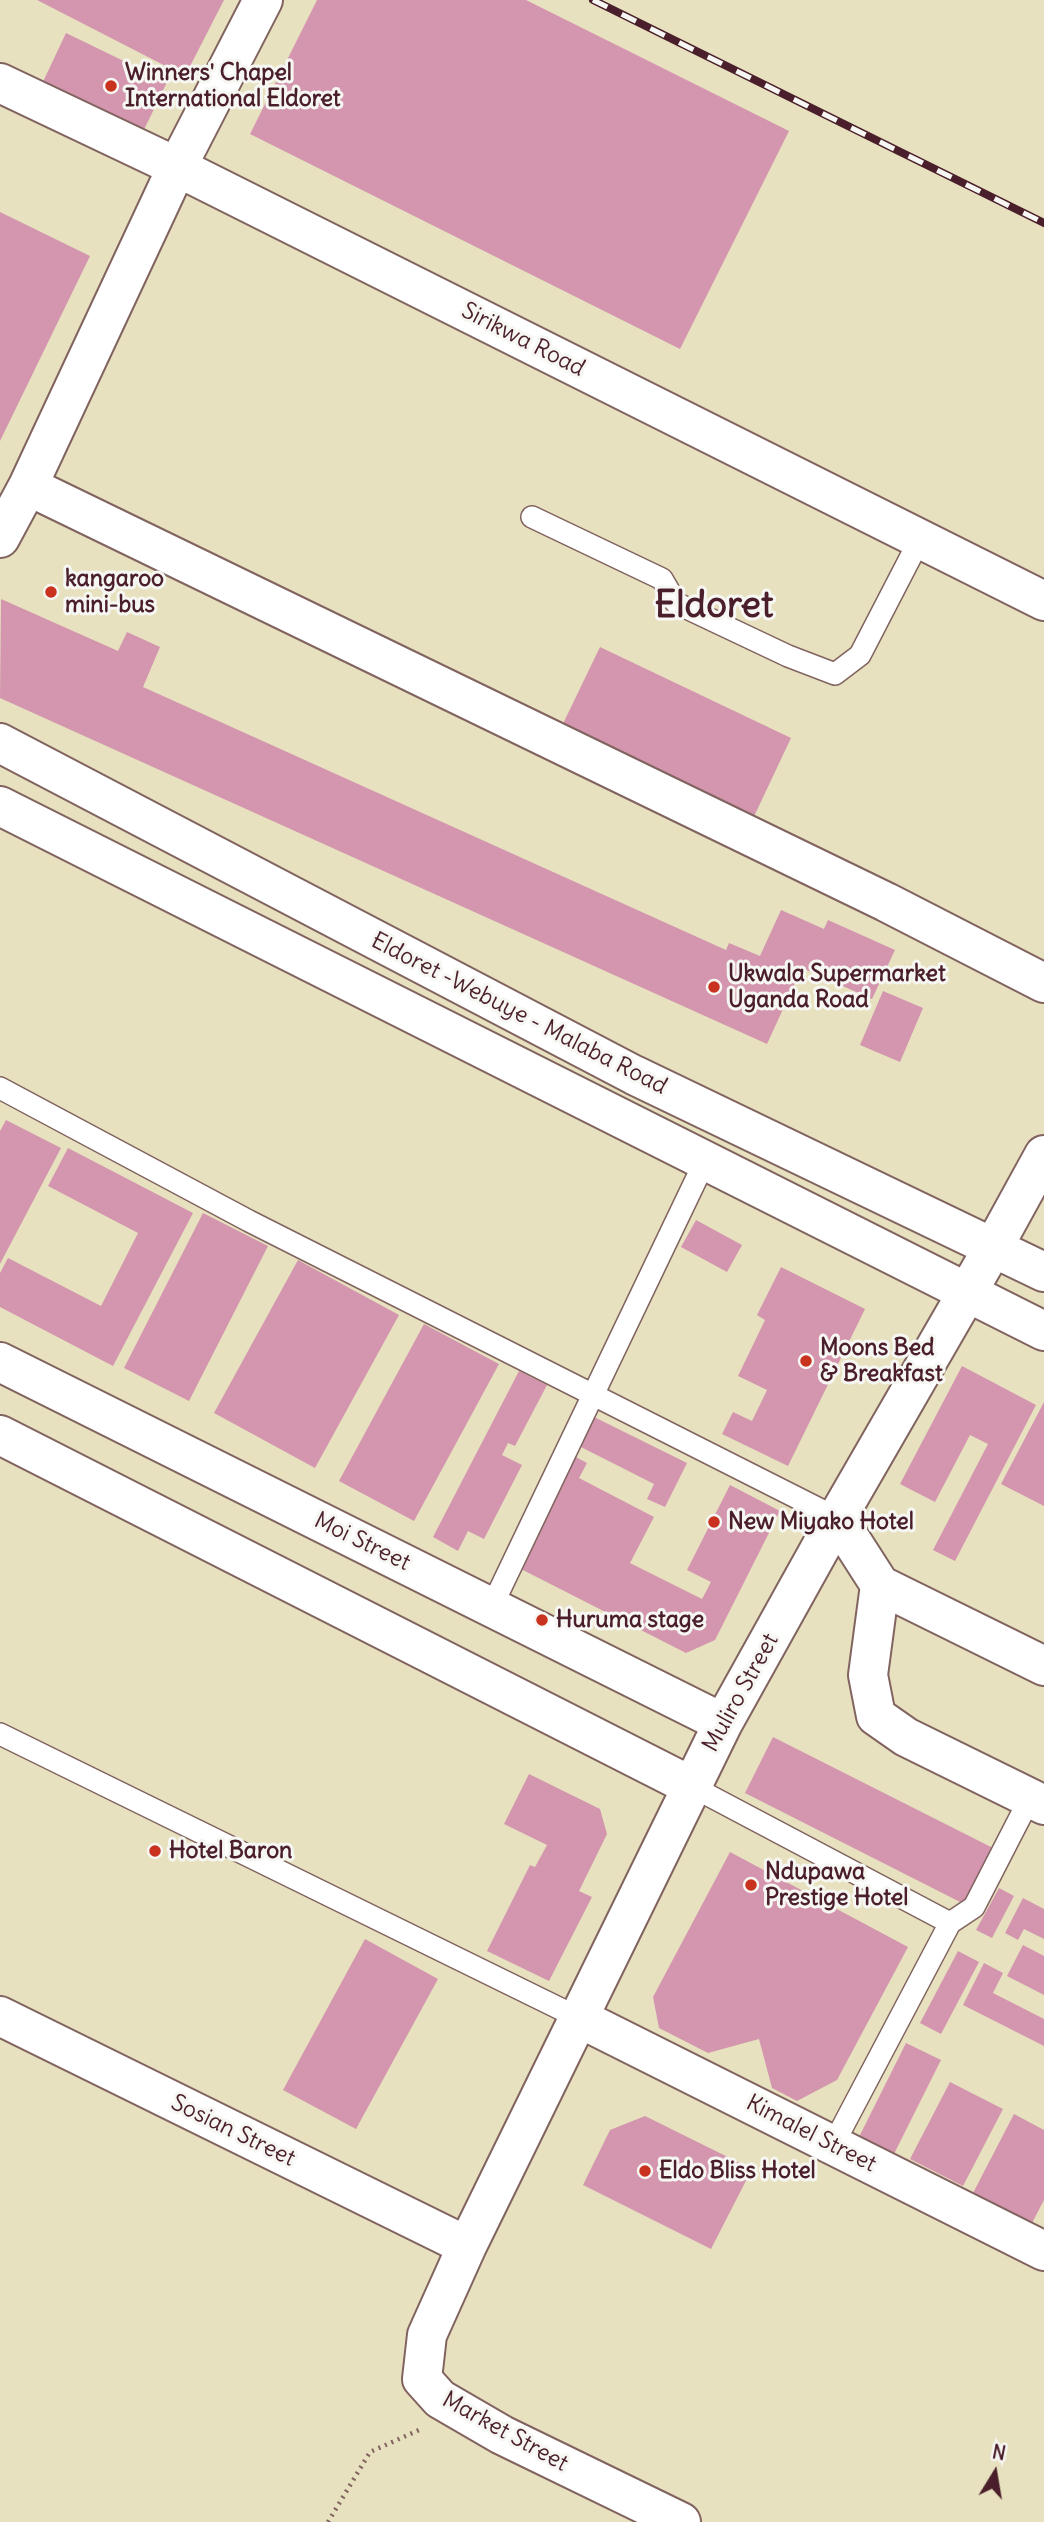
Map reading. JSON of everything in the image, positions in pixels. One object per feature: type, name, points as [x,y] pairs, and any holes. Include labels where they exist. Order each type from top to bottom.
[{"type":"main road","points":[[0,538],[28,486],[177,167],[263,0]]},
{"type":"main road","name":"Sirikwa Road","points":[[0,83],[177,167],[1044,601]]},
{"type":"main road","points":[[28,486],[874,896],[1044,983]]},
{"type":"main road","name":"Eldoret -Webuye - Malaba Road","points":[[0,743],[634,1075],[1044,1272]]},
{"type":"main road","name":"Eldoret -Webuye - Malaba Road","points":[[0,806],[1044,1331]]},
{"type":"main road","name":"Muliro Street","points":[[467,2246],[723,1723],[836,1518],[1044,1155]]},
{"type":"main road","name":"Moi Street","points":[[0,1362],[723,1723]]},
{"type":"main road","points":[[0,1435],[691,1786]]},
{"type":"main road","points":[[836,1518],[880,1585],[1044,1666]]},
{"type":"main road","points":[[880,1585],[868,1675],[876,1716],[906,1737],[1037,1801]]},
{"type":"main road","name":"Sosian Street","points":[[0,2016],[467,2246]]},
{"type":"main road","name":"Kimalel Street","points":[[579,2018],[1044,2251]]},
{"type":"main road","name":"Market Street","points":[[467,2246],[428,2335],[422,2379],[440,2399],[502,2435],[681,2522]]},
{"type":"lane","points":[[532,517],[662,579],[676,603],[788,656],[835,674],[860,655],[920,539]]},
{"type":"lane","points":[[0,1088],[249,1221],[836,1518]]},
{"type":"lane","points":[[492,1606],[705,1161]]},
{"type":"lane","points":[[0,1734],[579,2018]]},
{"type":"lane","points":[[691,1786],[950,1923]]},
{"type":"lane","points":[[833,2145],[950,1923],[974,1908],[1037,1801]]},
{"type":"path","points":[[328,2522],[370,2452],[461,2412]]},
{"type":"building","points":[[37,0],[224,0],[185,76]]},
{"type":"building","points":[[317,0],[526,0],[789,131],[680,349],[250,134]]},
{"type":"building","points":[[66,33],[167,82],[142,134],[41,86]]},
{"type":"building","points":[[0,212],[90,256],[0,441]]},
{"type":"building","points":[[1,599],[118,651],[127,632],[160,647],[143,687],[726,950],[729,943],[760,956],[781,910],[824,929],[828,920],[895,950],[872,999],[802,968],[767,1044],[0,698]]},
{"type":"building","points":[[600,647],[791,738],[750,825],[558,734]]},
{"type":"building","points":[[883,991],[923,1008],[900,1062],[860,1045]]},
{"type":"building","points":[[6,1120],[61,1148],[0,1264],[0,1131]]},
{"type":"building","points":[[68,1148],[193,1213],[113,1366],[0,1307],[0,1273],[8,1258],[101,1306],[138,1233],[48,1186]]},
{"type":"building","points":[[203,1213],[268,1246],[189,1401],[124,1368]]},
{"type":"building","points":[[696,1220],[742,1245],[727,1272],[681,1247]]},
{"type":"building","points":[[298,1260],[399,1315],[315,1468],[214,1413]]},
{"type":"building","points":[[781,1267],[865,1309],[788,1466],[722,1434],[733,1412],[752,1421],[767,1390],[738,1376],[765,1320],[757,1315]]},
{"type":"building","points":[[424,1324],[499,1364],[414,1521],[339,1481]]},
{"type":"building","points":[[962,1366],[1036,1405],[955,1561],[933,1550],[988,1444],[970,1435],[935,1502],[900,1484]]},
{"type":"building","points":[[519,1371],[547,1385],[515,1446],[508,1443],[502,1455],[522,1465],[484,1539],[468,1531],[458,1551],[433,1537]]},
{"type":"building","points":[[1044,1402],[1044,1506],[1001,1484]]},
{"type":"building","points":[[590,1415],[687,1463],[665,1507],[647,1499],[654,1484],[575,1444]]},
{"type":"building","points":[[572,1455],[587,1463],[579,1478],[654,1517],[630,1563],[702,1599],[711,1582],[687,1570],[730,1485],[780,1511],[715,1640],[686,1653],[517,1567]]},
{"type":"building","points":[[773,1737],[993,1848],[964,1904],[745,1793]]},
{"type":"building","points":[[529,1774],[600,1809],[607,1834],[579,1891],[592,1897],[549,1981],[487,1951],[530,1865],[535,1867],[547,1845],[504,1824]]},
{"type":"building","points":[[730,1852],[908,1947],[837,2080],[797,2101],[772,2088],[759,2039],[708,2053],[659,2028],[653,1997]]},
{"type":"building","points":[[999,1888],[1014,1896],[992,1938],[976,1930]]},
{"type":"building","points":[[1023,1898],[1044,1909],[1044,1939],[1024,1929],[1018,1940],[1005,1933]]},
{"type":"building","points":[[365,1939],[438,1979],[356,2129],[283,2090]]},
{"type":"building","points":[[1023,1945],[1044,1956],[1044,1995],[1007,1976]]},
{"type":"building","points":[[958,1951],[979,1962],[941,2034],[920,2023]]},
{"type":"building","points":[[984,1963],[1003,1973],[993,1993],[1044,2019],[1044,2046],[963,2005]]},
{"type":"building","points":[[906,2043],[941,2060],[894,2154],[859,2137]]},
{"type":"building","points":[[950,2082],[1003,2109],[963,2186],[910,2159]]},
{"type":"building","points":[[1014,2114],[1044,2130],[1044,2200],[1032,2223],[973,2193]]},
{"type":"building","points":[[645,2116],[752,2169],[711,2249],[583,2185],[610,2130]]},
{"type":"railway","points":[[593,0],[1044,223]]},
{"type":"place","name":"Winners' Chapel International Eldoret","points":[[111,86]]},
{"type":"place","name":"kangaroo mini-bus","points":[[51,592]]},
{"type":"place","name":"Ukwala Supermarket Uganda Road","points":[[714,987]]},
{"type":"place","name":"Moons Bed & Breakfast","points":[[806,1361]]},
{"type":"place","name":"New Miyako Hotel","points":[[714,1522]]},
{"type":"place","name":"Huruma stage","points":[[542,1620]]},
{"type":"place","name":"Hotel Baron","points":[[155,1851]]},
{"type":"place","name":"Ndupawa Prestige Hotel","points":[[751,1885]]},
{"type":"place","name":"Eldo Bliss Hotel","points":[[645,2171]]},
{"type":"district","name":"Eldoret","points":[[714,606]]}]
